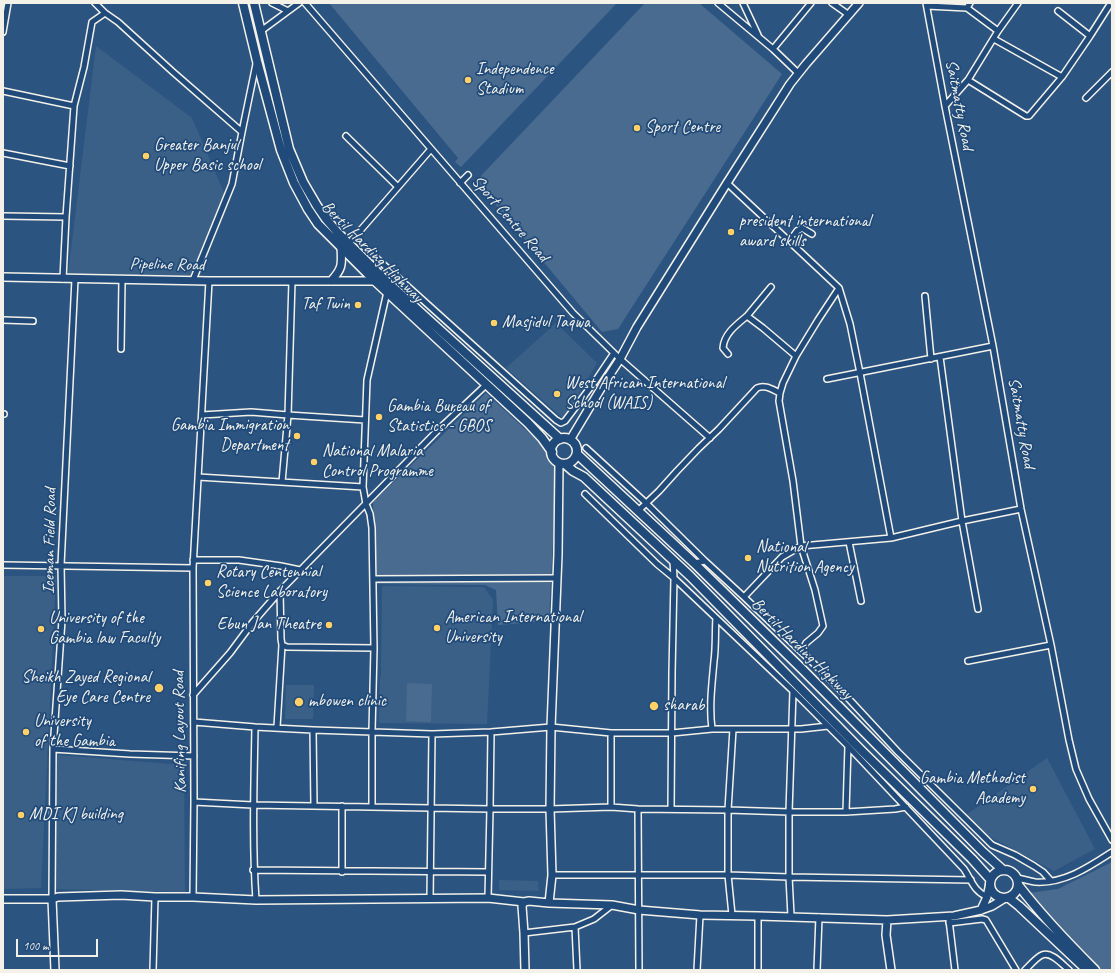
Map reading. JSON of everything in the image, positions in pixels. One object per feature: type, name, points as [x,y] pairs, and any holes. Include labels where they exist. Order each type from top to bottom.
[{"type":"main road","name":"Bertil Harding Highway","points":[[243,3],[257,62],[281,150],[294,183],[318,224],[348,243],[375,281],[528,423],[542,438],[552,452]]},
{"type":"main road","name":"Bertil Harding Highway","points":[[254,3],[289,149],[310,196],[326,219],[387,282],[560,439]]},
{"type":"main road","points":[[560,439],[570,440],[575,444],[577,454],[574,460],[568,463],[562,463],[554,458],[552,452],[553,445],[560,439]]},
{"type":"main road","name":"Bertil Harding Highway","points":[[577,454],[694,563],[848,715],[983,852],[1003,870]]},
{"type":"main road","name":"Bertil Harding Highway","points":[[562,463],[584,477],[673,560],[867,756],[972,859],[990,881]]},
{"type":"main road","points":[[1087,970],[1019,906],[1007,898],[997,896],[991,891],[990,881],[995,872],[1003,870],[1012,872],[1036,908],[1063,938],[1096,970]]},
{"type":"main road","points":[[1007,898],[1015,893],[1018,882]]},
{"type":"street","points":[[95,3],[242,132]]},
{"type":"street","points":[[272,3],[288,11]]},
{"type":"street","points":[[261,31],[300,3]]},
{"type":"street","name":"Sport Centre Road","points":[[305,3],[573,313],[617,356],[710,438]]},
{"type":"street","points":[[718,3],[773,49],[798,73]]},
{"type":"street","points":[[742,3],[759,38]]},
{"type":"street","points":[[773,49],[811,3]]},
{"type":"street","points":[[832,3],[849,15]]},
{"type":"street","points":[[348,243],[556,420],[561,423],[565,422],[596,380],[617,356],[637,327],[798,73],[859,3]]},
{"type":"street","points":[[945,106],[968,80],[998,31],[1018,3]]},
{"type":"street","points":[[927,4],[969,5],[998,31]]},
{"type":"street","name":"Saitmatty Road","points":[[927,4],[945,106],[993,346],[1022,509],[1069,740],[1076,769],[1089,799],[1112,840]]},
{"type":"street","points":[[968,80],[1026,116],[1029,116],[1062,76],[1090,36],[1109,5]]},
{"type":"street","points":[[3,32],[6,6]]},
{"type":"street","points":[[1058,11],[1090,36]]},
{"type":"street","points":[[63,279],[74,106],[84,67],[92,22],[105,13]]},
{"type":"street","points":[[994,39],[1062,76]]},
{"type":"street","points":[[193,280],[232,184],[257,62]]},
{"type":"street","points":[[1086,98],[1112,72]]},
{"type":"street","points":[[3,91],[74,106]]},
{"type":"street","points":[[346,136],[398,188]]},
{"type":"street","points":[[331,281],[341,266],[348,243],[431,149]]},
{"type":"street","points":[[3,153],[70,166]]},
{"type":"street","points":[[460,183],[468,175]]},
{"type":"street","points":[[727,183],[838,288],[850,324],[891,538]]},
{"type":"street","points":[[3,216],[66,217]]},
{"type":"street","points":[[789,242],[796,231],[802,228],[812,234]]},
{"type":"street","name":"Pipeline Road","points":[[3,277],[208,281],[375,281]]},
{"type":"street","name":"Iceman Field Road","points":[[52,899],[53,749],[62,620],[61,565],[75,279]]},
{"type":"street","points":[[121,349],[122,280]]},
{"type":"street","name":"Kanifing Layout Road","points":[[193,897],[193,560],[202,416],[208,281]]},
{"type":"street","points":[[282,482],[288,415],[292,281]]},
{"type":"street","points":[[728,354],[724,348],[724,342],[727,335],[747,316],[771,288]]},
{"type":"street","points":[[802,652],[806,643],[818,633],[823,626],[815,590],[801,546],[786,434],[779,401],[783,383],[796,356],[838,288]]},
{"type":"street","points":[[372,807],[374,648],[372,528],[363,487],[367,380],[387,292]]},
{"type":"street","points":[[924,296],[931,359]]},
{"type":"street","points":[[747,316],[764,328],[796,356]]},
{"type":"street","points":[[3,320],[33,321]]},
{"type":"street","points":[[827,379],[993,346]]},
{"type":"street","points":[[570,440],[603,385],[617,356]]},
{"type":"street","points":[[940,357],[962,521],[978,609]]},
{"type":"street","points":[[193,695],[230,653],[253,622],[280,591],[439,429],[487,384]]},
{"type":"street","points":[[638,511],[757,388],[764,386],[780,393]]},
{"type":"street","points":[[202,416],[251,412],[365,420]]},
{"type":"street","points":[[586,448],[834,683],[898,752],[992,845],[1015,855],[1034,866],[1043,872],[1051,881]]},
{"type":"street","points":[[549,903],[552,875],[550,809],[551,727],[562,463]]},
{"type":"street","points":[[198,477],[363,487]]},
{"type":"street","points":[[585,494],[657,564],[674,578],[793,691],[848,746],[964,869],[974,888],[987,897]]},
{"type":"street","points":[[744,597],[782,557],[801,546],[891,538],[962,521],[1022,509]]},
{"type":"street","points":[[849,542],[861,601]]},
{"type":"street","points":[[193,560],[239,560],[300,570]]},
{"type":"street","points":[[671,809],[673,560]]},
{"type":"street","points":[[694,563],[704,561]]},
{"type":"street","points":[[3,564],[193,568]]},
{"type":"street","points":[[373,579],[557,578]]},
{"type":"street","points":[[277,727],[282,645],[280,591]]},
{"type":"street","points":[[712,729],[711,702],[716,618]]},
{"type":"street","points":[[282,645],[288,647],[374,648]]},
{"type":"street","points":[[968,661],[1051,646]]},
{"type":"street","points":[[791,916],[789,877],[789,812],[793,691]]},
{"type":"street","points":[[194,722],[254,727],[432,734],[491,732],[551,727],[611,733],[672,733],[712,729],[801,730],[828,726]]},
{"type":"street","points":[[254,727],[253,805],[256,900]]},
{"type":"street","points":[[732,915],[728,875],[728,810],[733,729]]},
{"type":"street","points":[[314,730],[314,806]]},
{"type":"street","points":[[488,898],[491,732]]},
{"type":"street","points":[[611,733],[611,807]]},
{"type":"street","points":[[430,898],[432,734]]},
{"type":"street","points":[[846,812],[848,746]]},
{"type":"street","points":[[53,749],[194,756]]},
{"type":"street","points":[[194,802],[253,805],[490,809],[611,807],[638,809],[789,812],[846,812],[906,807]]},
{"type":"street","points":[[342,806],[342,872]]},
{"type":"street","points":[[638,809],[639,970]]},
{"type":"street","points":[[1018,882],[1051,881],[1067,878],[1112,852]]},
{"type":"street","points":[[254,870],[342,872],[488,872]]},
{"type":"street","points":[[552,875],[728,875],[971,880]]},
{"type":"street","points":[[981,910],[987,897],[990,881]]},
{"type":"street","points":[[3,899],[52,899],[58,897],[121,895],[256,900],[488,898],[524,902],[612,905],[639,910],[700,915],[791,916],[887,920],[982,919],[986,920],[1016,970]]},
{"type":"street","points":[[153,970],[154,897]]},
{"type":"street","points":[[949,920],[992,906],[1007,898]]},
{"type":"street","points":[[52,899],[55,970]]},
{"type":"street","points":[[524,902],[522,906],[525,970]]},
{"type":"street","points":[[524,933],[574,927],[594,919],[612,905]]},
{"type":"street","points":[[697,970],[700,915]]},
{"type":"street","points":[[758,916],[758,970]]},
{"type":"street","points":[[817,970],[819,917]]},
{"type":"street","points":[[887,920],[886,935],[891,970]]},
{"type":"street","points":[[949,920],[955,970]]},
{"type":"street","points":[[574,927],[577,970]]},
{"type":"street","points":[[1025,970],[1042,955],[1049,954],[1056,958],[1069,970]]},
{"type":"shaded area","name":"Independence Stadium","points":[[329,3],[617,3],[461,167],[455,162],[458,158]]},
{"type":"shaded area","name":"Sport Centre","points":[[645,3],[699,3],[782,74],[618,329],[602,332],[476,181]]},
{"type":"shaded area","name":"Greater Banjul Upper Basic school","points":[[96,46],[192,118],[225,195],[190,276],[68,274]]},
{"type":"shaded area","name":"West African International School (WAIS)","points":[[556,323],[597,363],[564,419],[506,368]]},
{"type":"shaded area","points":[[486,393],[557,459],[549,621],[498,625],[496,590],[485,585],[377,584],[373,502]]},
{"type":"shaded area","name":"University of the Gambia","points":[[3,576],[56,576],[41,888],[3,889]]},
{"type":"shaded area","name":"American International University","points":[[382,587],[484,587],[493,600],[487,724],[379,723]]},
{"type":"shaded area","points":[[407,683],[432,684],[431,722],[406,721]]},
{"type":"shaded area","name":"mbowen clinic","points":[[286,685],[314,685],[313,719],[285,719]]},
{"type":"shaded area","points":[[57,755],[184,765],[185,892],[54,889]]},
{"type":"shaded area","name":"Gambia Methodist Academy","points":[[1047,758],[1095,849],[1054,871],[959,820]]},
{"type":"shaded area","points":[[1112,862],[1112,970],[1098,970],[1028,893],[1058,889]]},
{"type":"shaded area","points":[[499,880],[538,881],[539,891],[499,890]]},
{"type":"place","name":"Independence Stadium","points":[[468,80]]},
{"type":"place","name":"Sport Centre","points":[[637,128]]},
{"type":"place","name":"Greater Banjul Upper Basic school","points":[[146,156]]},
{"type":"place","name":"president international award skills","points":[[731,232]]},
{"type":"place","name":"Taf Twin","points":[[358,305]]},
{"type":"place","name":"Masjidul Taqwa","points":[[494,323]]},
{"type":"place","name":"West African International School (WAIS)","points":[[557,394]]},
{"type":"place","name":"Gambia Bureau of Statistics - GBOS","points":[[379,417]]},
{"type":"place","name":"Gambia Immigration Department","points":[[297,436]]},
{"type":"place","name":"National Malaria Control Programme","points":[[314,462]]},
{"type":"place","name":"National Nutrition Agency","points":[[748,558]]},
{"type":"place","name":"Rotary Centennial Science Laboratory","points":[[208,583]]},
{"type":"place","name":"Ebun Jan Theatre","points":[[329,625]]},
{"type":"place","name":"American International University","points":[[437,628]]},
{"type":"place","name":"University of the Gambia law Faculty","points":[[41,629]]},
{"type":"place","name":"Sheikh Zayed Regional Eye Care Centre","points":[[159,688]]},
{"type":"place","name":"mbowen clinic","points":[[299,702]]},
{"type":"place","name":"sharab","points":[[654,706]]},
{"type":"place","name":"University of the Gambia","points":[[26,732]]},
{"type":"place","name":"Gambia Methodist Academy","points":[[1033,789]]},
{"type":"place","name":"MDI KJ building","points":[[21,815]]}]
